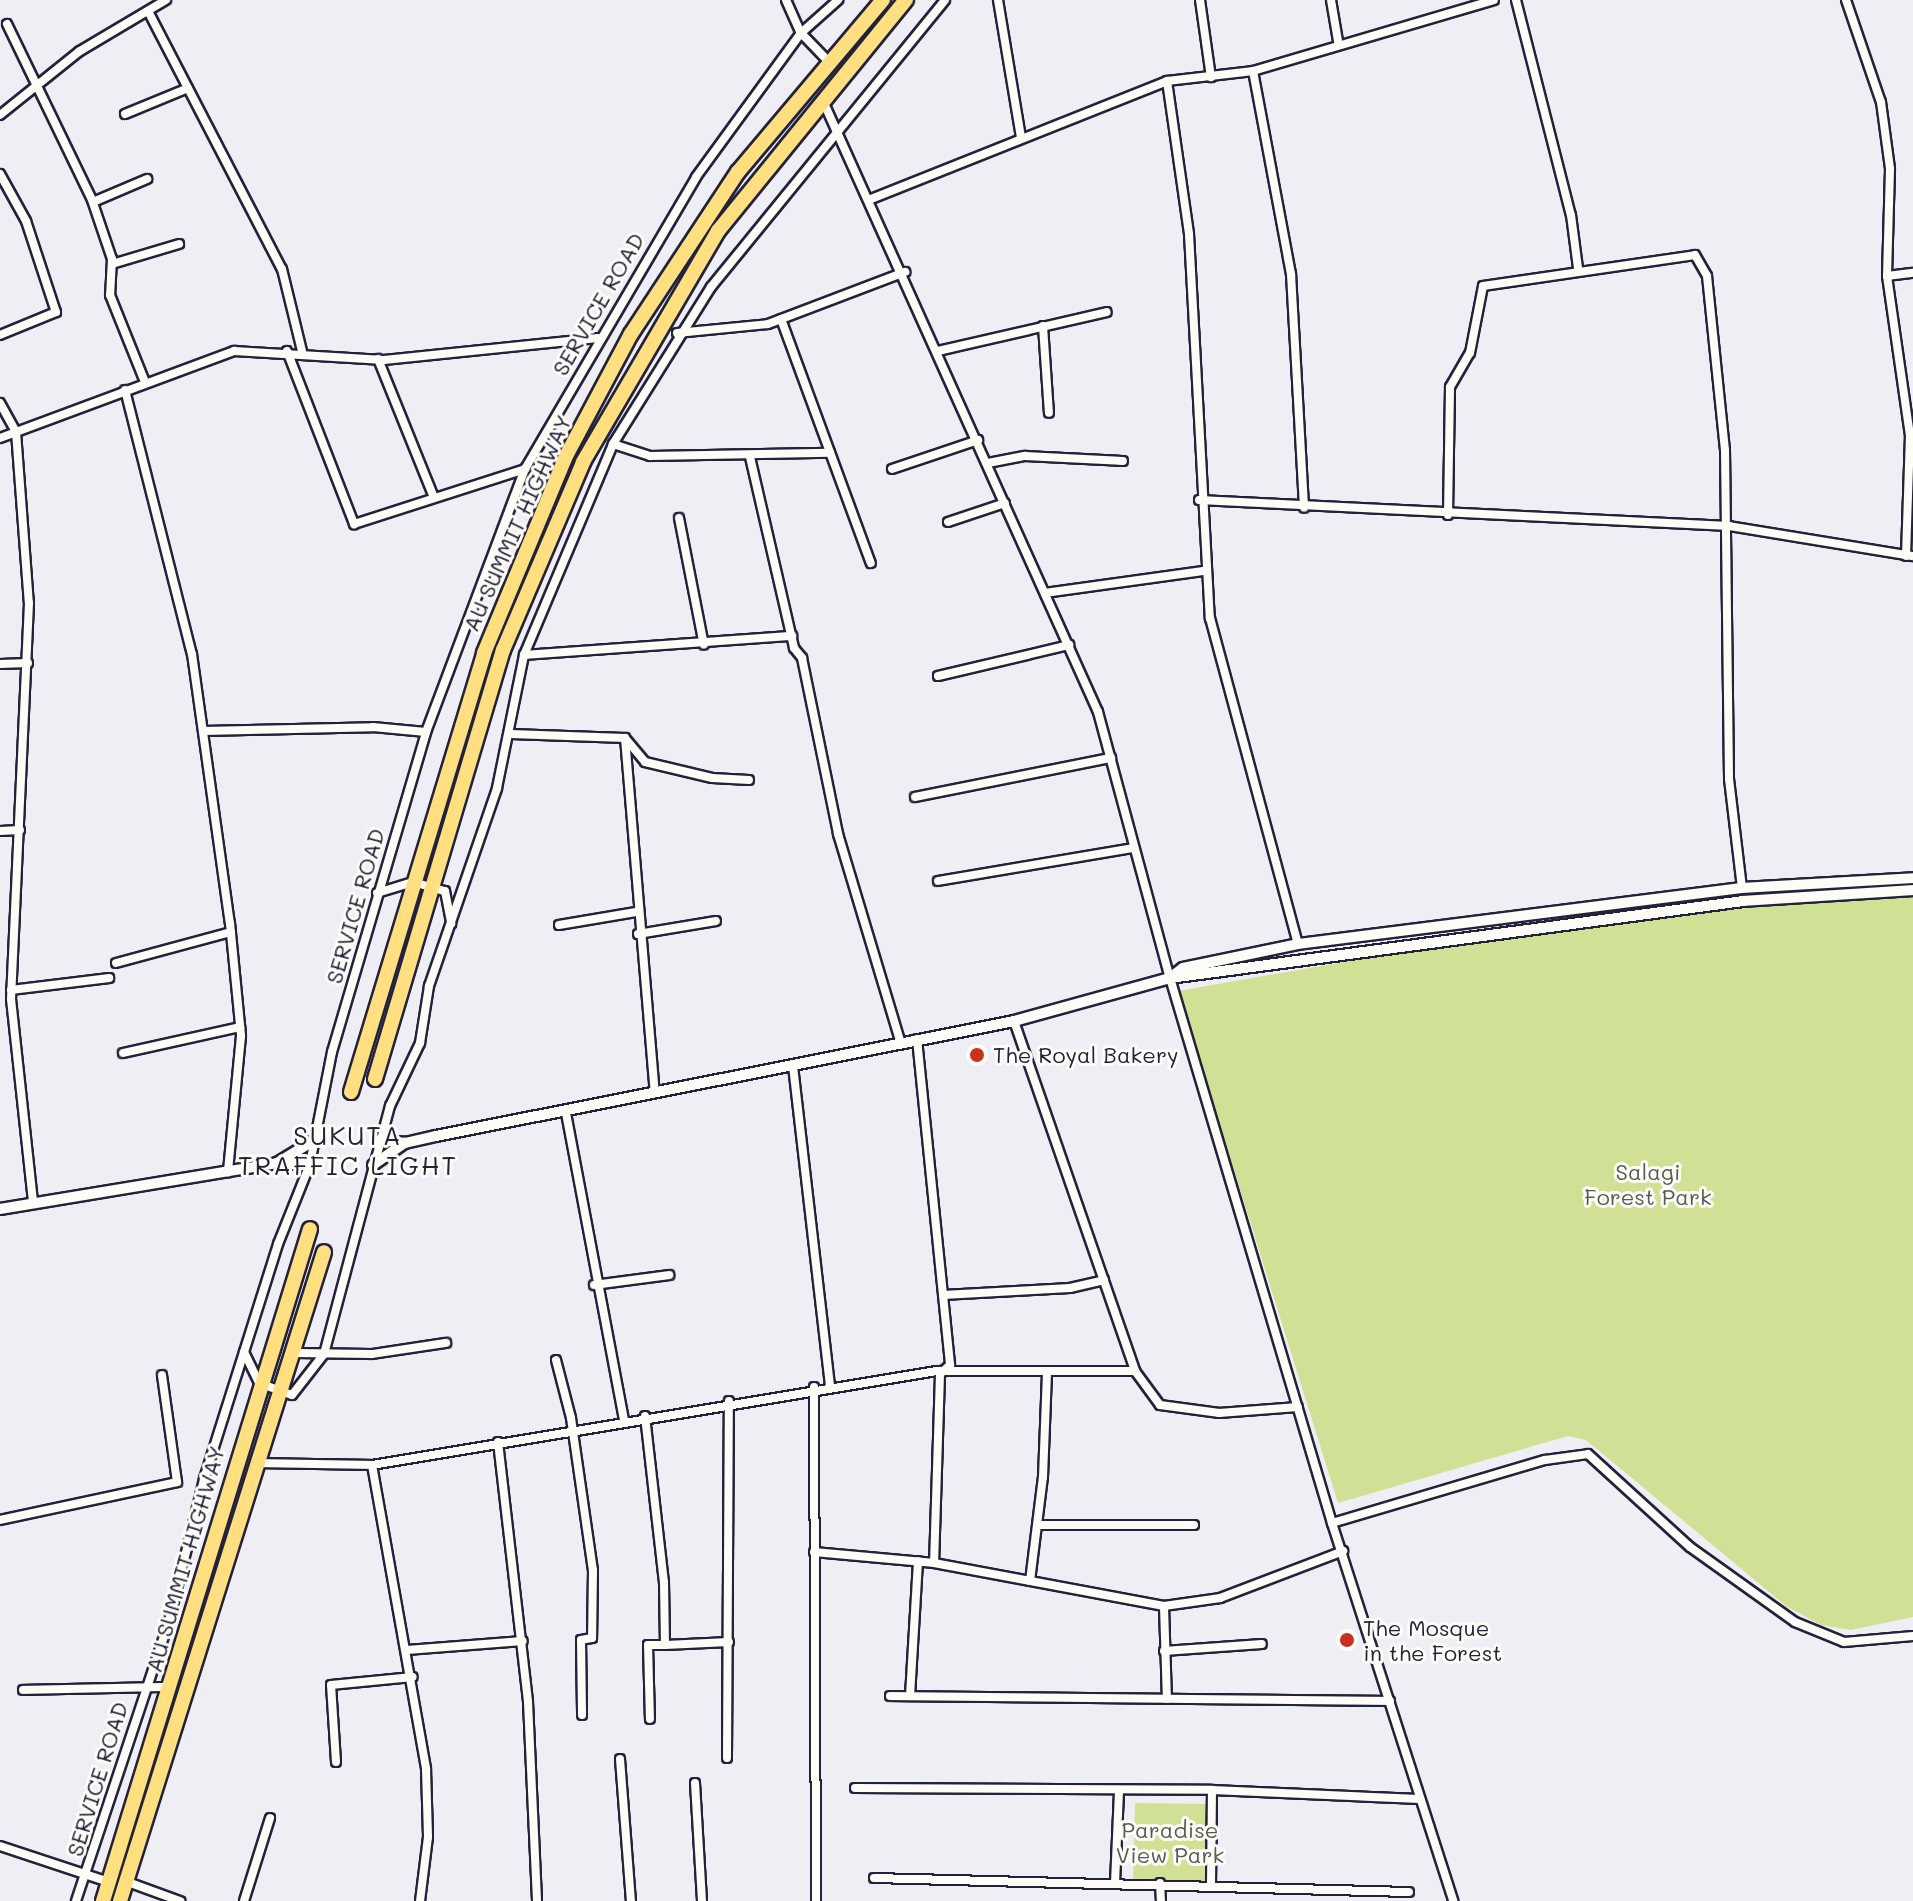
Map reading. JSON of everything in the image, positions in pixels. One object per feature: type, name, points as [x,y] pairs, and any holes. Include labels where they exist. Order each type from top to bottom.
[{"type":"main road","name":"AU SUMMIT HIGHWAY","points":[[351,1092],[484,653],[566,456],[631,334],[703,223],[827,60],[883,0]]},
{"type":"main road","name":"AU SUMMIT HIGHWAY","points":[[375,1079],[503,650],[583,462],[718,231],[821,97],[906,0]]},
{"type":"main road","name":"AU SUMMIT HIGHWAY","points":[[103,1901],[171,1688],[259,1383],[310,1229]]},
{"type":"main road","name":"AU SUMMIT HIGHWAY","points":[[120,1901],[258,1463],[296,1353],[324,1252]]},
{"type":"street","points":[[1,113],[166,0]]},
{"type":"street","points":[[786,0],[801,33],[827,60]]},
{"type":"street","name":"SERVICE ROAD","points":[[76,1901],[145,1687],[244,1352],[318,1138],[332,1052],[426,732],[525,469],[598,338],[696,177],[801,33],[838,0]]},
{"type":"street","points":[[244,1352],[259,1383],[292,1395],[324,1354],[380,1140],[420,1043],[429,986],[452,924],[511,734],[524,655],[613,444],[677,333],[945,0]]},
{"type":"street","points":[[998,0],[1021,138]]},
{"type":"street","points":[[1200,0],[1211,77]]},
{"type":"street","points":[[1331,0],[1338,41]]},
{"type":"street","points":[[871,199],[1167,81],[1253,71],[1338,41],[1494,0]]},
{"type":"street","points":[[1516,0],[1564,183],[1578,268]]},
{"type":"street","points":[[1199,500],[1304,508],[1729,526],[1910,556],[1910,435],[1887,276],[1891,181],[1881,102],[1846,0]]},
{"type":"street","points":[[148,11],[282,269],[302,351]]},
{"type":"street","points":[[7,24],[34,88],[93,202],[112,264],[110,295],[145,382]]},
{"type":"street","points":[[1253,71],[1291,274],[1304,508]]},
{"type":"street","points":[[1167,81],[1189,234],[1199,500],[1210,618],[1298,944]]},
{"type":"street","points":[[125,114],[188,88]]},
{"type":"street","points":[[821,97],[839,128],[905,272],[1069,645],[1111,758],[1170,978],[1332,1523],[1453,1901]]},
{"type":"street","points":[[0,174],[26,221],[56,312],[0,335]]},
{"type":"street","points":[[93,202],[147,179]]},
{"type":"street","points":[[112,264],[179,244]]},
{"type":"street","points":[[1448,515],[1450,387],[1470,353],[1478,292],[1488,282],[1685,253],[1702,264],[1729,526],[1729,779],[1742,888]]},
{"type":"street","points":[[677,333],[781,319],[905,272]]},
{"type":"street","points":[[1887,276],[1913,273]]},
{"type":"street","points":[[938,351],[1107,312]]},
{"type":"street","points":[[781,319],[871,563]]},
{"type":"street","points":[[1043,326],[1049,413]]},
{"type":"street","points":[[0,438],[234,351],[302,351],[378,359],[598,338]]},
{"type":"street","points":[[287,351],[354,524],[433,495],[525,469]]},
{"type":"street","points":[[378,359],[433,495]]},
{"type":"street","points":[[125,390],[192,654],[231,932],[240,1027],[228,1172]]},
{"type":"street","points":[[0,403],[16,432],[28,663],[11,990],[33,1203]]},
{"type":"street","points":[[892,469],[978,440]]},
{"type":"street","points":[[613,444],[650,456],[750,457],[830,453]]},
{"type":"street","points":[[988,463],[1040,456],[1123,461]]},
{"type":"street","points":[[750,457],[838,834],[900,1041]]},
{"type":"street","points":[[948,522],[1005,503]]},
{"type":"street","points":[[679,518],[704,645]]},
{"type":"street","points":[[1045,593],[1204,571]]},
{"type":"street","points":[[524,655],[704,645],[792,636]]},
{"type":"street","points":[[938,676],[1069,645]]},
{"type":"street","points":[[0,664],[28,663]]},
{"type":"street","points":[[203,731],[373,727],[426,732]]},
{"type":"street","points":[[511,734],[625,738],[645,762],[749,780]]},
{"type":"street","points":[[625,738],[636,912],[655,1092]]},
{"type":"street","points":[[915,797],[1111,758]]},
{"type":"street","points":[[0,831],[20,830]]},
{"type":"street","points":[[938,881],[1134,848]]},
{"type":"street","points":[[1170,978],[1183,968],[1298,944],[1742,888],[1913,878]]},
{"type":"street","points":[[377,893],[413,882],[445,891],[452,924]]},
{"type":"street","points":[[380,1140],[405,1143],[566,1113],[900,1041],[1014,1021],[1170,978],[1743,901],[1913,890]]},
{"type":"street","points":[[559,925],[636,912]]},
{"type":"street","points":[[638,934],[716,921]]},
{"type":"street","points":[[116,963],[231,932]]},
{"type":"street","points":[[11,990],[109,978]]},
{"type":"street","points":[[1014,1021],[1135,1371],[1160,1405],[1219,1413],[1298,1407]]},
{"type":"street","points":[[123,1053],[240,1027]]},
{"type":"street","points":[[917,1039],[950,1365],[945,1372],[934,1563]]},
{"type":"street","points":[[793,1066],[830,1385]]},
{"type":"street","points":[[566,1113],[594,1285],[624,1420]]},
{"type":"street","points":[[277,1163],[318,1138]]},
{"type":"street","points":[[373,1165],[405,1143]]},
{"type":"street","points":[[0,1209],[277,1163],[310,1164]]},
{"type":"street","points":[[594,1285],[669,1275]]},
{"type":"street","points":[[943,1295],[1070,1288],[1104,1280]]},
{"type":"street","points":[[296,1353],[324,1354],[446,1343]]},
{"type":"street","points":[[556,1360],[572,1429],[593,1570],[592,1638],[581,1640],[582,1715]]},
{"type":"street","points":[[1030,1581],[1038,1525],[1047,1371]]},
{"type":"street","points":[[258,1463],[372,1465],[814,1387],[945,1372],[1135,1371]]},
{"type":"street","points":[[0,1520],[177,1482],[162,1375]]},
{"type":"street","points":[[814,1387],[816,1901]]},
{"type":"street","points":[[727,1758],[729,1401]]},
{"type":"street","points":[[645,1416],[659,1517],[665,1645]]},
{"type":"street","points":[[498,1442],[523,1641],[537,1901]]},
{"type":"street","points":[[1332,1523],[1545,1460],[1588,1454],[1690,1547],[1795,1622],[1844,1642],[1913,1636]]},
{"type":"street","points":[[372,1465],[413,1677],[426,1769],[428,1837],[420,1901]]},
{"type":"street","points":[[1038,1525],[1194,1525]]},
{"type":"street","points":[[814,1552],[934,1563],[1164,1606],[1220,1598],[1343,1551]]},
{"type":"street","points":[[910,1696],[918,1561]]},
{"type":"street","points":[[1164,1606],[1167,1699]]},
{"type":"street","points":[[407,1650],[523,1641]]},
{"type":"street","points":[[650,1719],[648,1645],[729,1642]]},
{"type":"street","points":[[1164,1651],[1262,1644]]},
{"type":"street","points":[[336,1762],[331,1685],[413,1677]]},
{"type":"street","points":[[23,1690],[171,1688]]},
{"type":"street","points":[[890,1696],[1390,1701]]},
{"type":"street","points":[[620,1759],[631,1901]]},
{"type":"street","points":[[695,1783],[702,1901]]},
{"type":"street","points":[[855,1788],[1212,1790],[1420,1799]]},
{"type":"street","points":[[1115,1883],[1119,1790]]},
{"type":"street","points":[[1211,1885],[1212,1790]]},
{"type":"street","points":[[244,1901],[270,1818]]},
{"type":"street","points":[[0,1846],[110,1882]]},
{"type":"street","points":[[874,1878],[1160,1883],[1409,1892]]},
{"type":"street","points":[[125,1881],[180,1901]]},
{"type":"street","points":[[1160,1883],[1161,1901]]},
{"type":"green space","name":"Salagi Forest Park","points":[[1913,888],[1913,1617],[1851,1630],[1821,1625],[1786,1606],[1586,1440],[1568,1436],[1338,1503],[1178,991],[1492,936]]},
{"type":"green space","name":"Paradise View Park","points":[[1135,1803],[1208,1804],[1206,1881],[1133,1880]]},
{"type":"place","name":"The Royal Bakery","points":[[977,1055]]},
{"type":"place","name":"The Mosque in the Forest","points":[[1347,1640]]},
{"type":"district","name":"SUKUTA TRAFFIC LIGHT","points":[[348,1151]]}]
